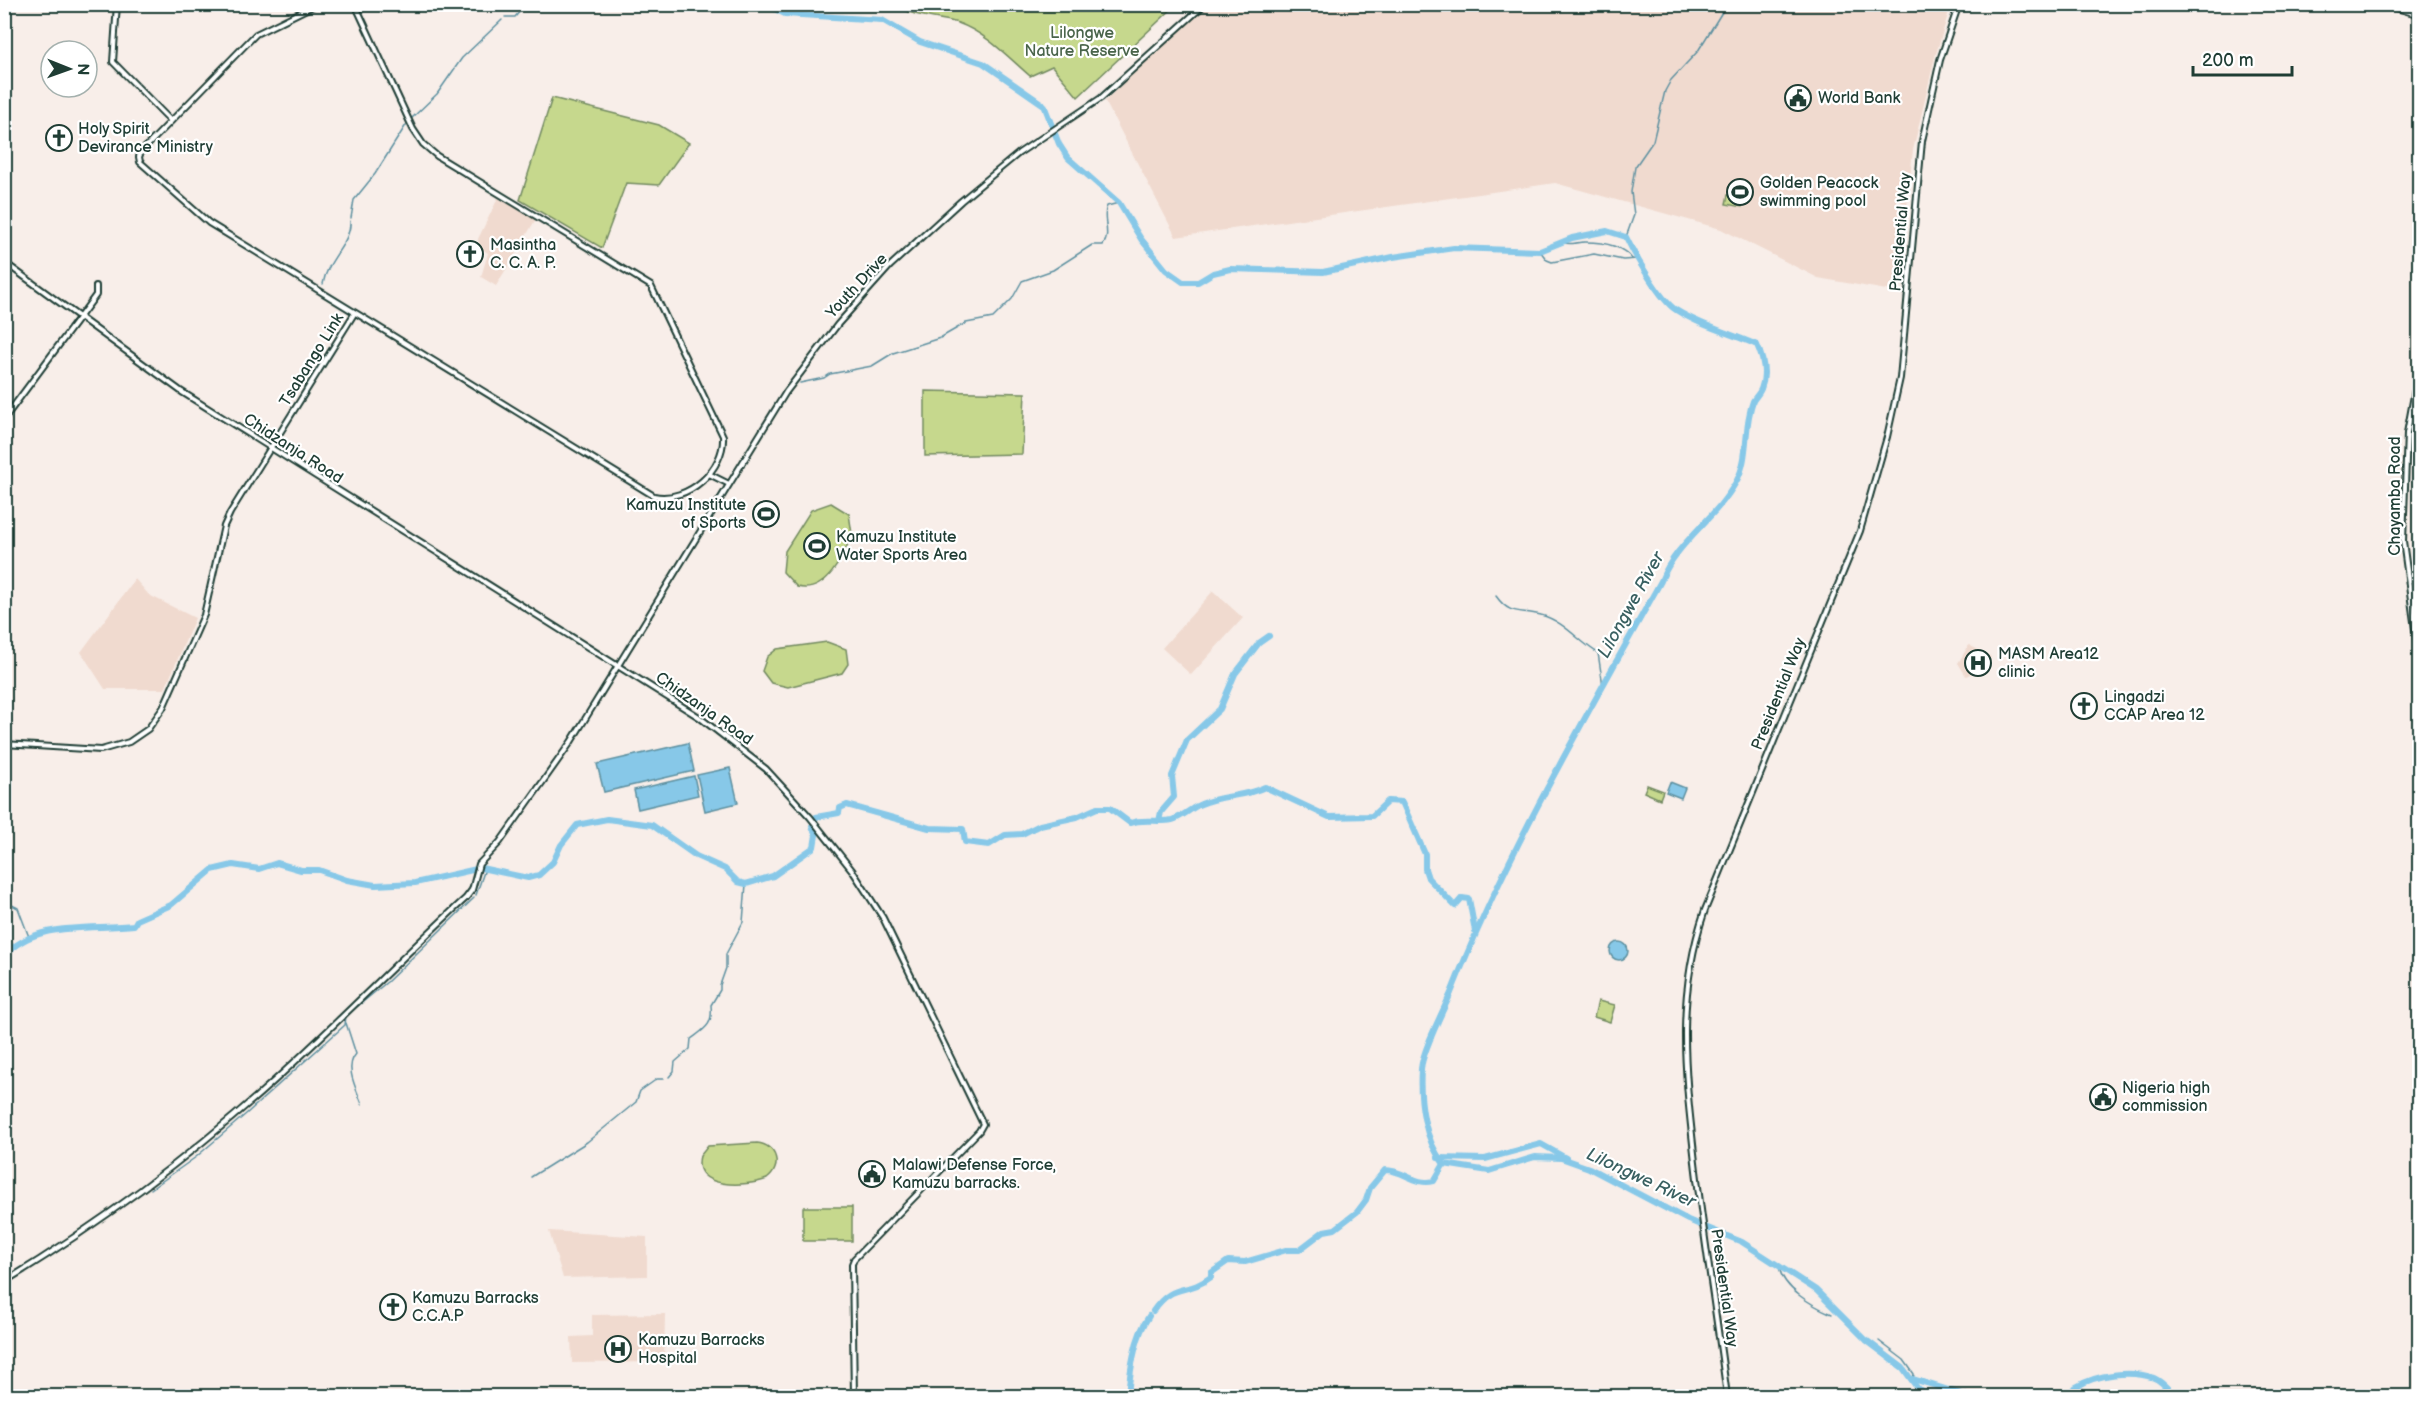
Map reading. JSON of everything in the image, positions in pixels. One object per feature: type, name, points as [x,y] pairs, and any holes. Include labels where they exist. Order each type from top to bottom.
[{"type":"street","points":[[117,4],[114,62],[171,121]]},
{"type":"street","points":[[317,4],[256,34],[141,152],[138,157],[140,162],[202,218],[354,314],[654,496],[670,497],[701,484],[709,474],[721,448],[722,431],[651,286],[428,149],[413,129],[355,4]]},
{"type":"street","name":"Youth Drive","points":[[4,1282],[141,1192],[272,1083],[466,898],[472,890],[478,864],[504,837],[571,742],[798,375],[868,288],[961,201],[1040,138],[1115,86],[1205,4]]},
{"type":"street","name":"Presidential Way","points":[[1727,1396],[1706,1249],[1684,1062],[1684,1013],[1691,957],[1705,910],[1730,843],[1860,531],[1877,476],[1900,378],[1922,141],[1940,60],[1959,4]]},
{"type":"street","points":[[2383,4],[2420,15]]},
{"type":"street","name":"Chidzanja Road","points":[[4,262],[182,392],[699,717],[766,770],[834,846],[883,918],[982,1122],[979,1131],[854,1258],[852,1264],[854,1396]]},
{"type":"street","points":[[4,419],[96,295],[96,286]]},
{"type":"street","name":"Tsabango Link","points":[[4,744],[101,750],[129,742],[148,729],[163,708],[204,615],[224,526],[354,314]]},
{"type":"street","name":"Chayamba Road","points":[[2420,363],[2407,433],[2403,541],[2420,666]]},
{"type":"street","points":[[709,474],[729,484]]},
{"type":"shaded area","points":[[1202,5],[1951,5],[1935,57],[1913,150],[1898,292],[1818,278],[1721,229],[1555,183],[1176,237],[1105,101]]},
{"type":"shaded area","points":[[498,198],[536,219],[496,286],[481,277],[488,253],[480,248],[478,239]]},
{"type":"shaded area","points":[[135,579],[149,595],[195,618],[165,689],[105,689],[81,652]]},
{"type":"shaded area","points":[[1213,591],[1243,618],[1191,675],[1162,648]]},
{"type":"shaded area","points":[[1969,645],[1991,657],[1980,675],[1972,673],[1966,676],[1958,663]]},
{"type":"shaded area","points":[[549,1231],[647,1237],[647,1276],[563,1278]]},
{"type":"shaded area","name":"Kamuzu Barracks Hospital","points":[[665,1314],[664,1362],[572,1363],[571,1337],[592,1336],[592,1315]]},
{"type":"green space","name":"Lilongwe Nature Reserve","points":[[896,5],[1176,5],[1078,97],[1052,66],[1030,76],[996,46],[968,27],[926,17]]},
{"type":"green space","points":[[552,98],[659,125],[689,143],[659,185],[626,183],[602,248],[520,200]]},
{"type":"green space","points":[[1728,195],[1744,199],[1742,207],[1726,204]]},
{"type":"green space","points":[[925,391],[1025,393],[1022,454],[925,456]]},
{"type":"green space","name":"Kamuzu Institute Water Sports Area","points":[[831,503],[849,514],[852,534],[844,553],[825,580],[807,588],[797,587],[783,572],[785,551],[811,510]]},
{"type":"green space","points":[[827,642],[846,649],[848,664],[842,673],[788,687],[771,683],[762,671],[767,657],[777,649]]},
{"type":"green space","points":[[1647,785],[1663,791],[1660,799],[1644,792]]},
{"type":"green space","points":[[1598,1001],[1615,1005],[1610,1022],[1594,1017]]},
{"type":"green space","points":[[757,1143],[769,1148],[776,1157],[775,1169],[767,1179],[747,1184],[723,1183],[704,1175],[699,1167],[700,1156],[708,1146]]},
{"type":"green space","points":[[803,1207],[852,1207],[852,1241],[803,1241]]},
{"type":"water","points":[[688,743],[694,771],[604,792],[597,764]]},
{"type":"water","points":[[730,768],[738,803],[705,811],[697,775]]},
{"type":"water","points":[[694,776],[698,795],[638,809],[634,790]]},
{"type":"water","points":[[1670,782],[1685,788],[1681,798],[1666,792]]},
{"type":"water","points":[[1619,942],[1625,945],[1628,951],[1625,957],[1619,960],[1613,957],[1610,951],[1613,945]]},
{"type":"waterway","points":[[505,17],[515,17],[526,4]]},
{"type":"waterway","name":"Lilongwe River","points":[[765,4],[785,14],[882,20],[920,42],[983,63],[1044,105],[1059,144],[1068,158],[1119,203],[1141,239],[1166,270],[1183,282],[1198,282],[1213,273],[1230,269],[1323,272],[1393,257],[1454,248],[1540,251],[1572,238],[1607,231],[1626,237],[1655,287],[1676,310],[1705,325],[1757,345],[1764,378],[1750,411],[1745,452],[1736,482],[1718,508],[1686,542],[1668,567],[1549,784],[1497,888],[1425,1052],[1421,1069],[1424,1120],[1432,1144],[1444,1164],[1489,1171],[1535,1157],[1561,1158],[1589,1168],[1688,1220],[1742,1242],[1816,1290],[1866,1340],[1903,1368],[1918,1389],[1935,1396]]},
{"type":"waterway","points":[[1626,237],[1634,215],[1631,192],[1635,167],[1653,141],[1665,91],[1671,80],[1698,51],[1727,4]]},
{"type":"waterway","points":[[412,118],[437,94],[462,58],[502,20]]},
{"type":"waterway","points":[[351,218],[354,200],[375,174],[406,125]]},
{"type":"waterway","points":[[800,383],[824,378],[830,374],[872,366],[893,353],[940,338],[966,323],[993,318],[1012,299],[1022,281],[1053,270],[1092,245],[1103,245],[1107,236],[1105,211],[1107,206],[1119,203]]},
{"type":"waterway","points":[[323,284],[325,275],[347,236],[350,221]]},
{"type":"waterway","points":[[1562,242],[1605,244],[1623,250],[1632,259]]},
{"type":"waterway","points":[[1540,251],[1547,260],[1552,262],[1594,254],[1623,260],[1637,259]]},
{"type":"waterway","points":[[1496,596],[1511,610],[1534,613],[1557,622],[1598,653],[1603,686]]},
{"type":"waterway","points":[[1159,821],[1161,812],[1174,797],[1172,776],[1187,740],[1220,709],[1235,674],[1259,643],[1269,636]]},
{"type":"waterway","points":[[816,817],[839,813],[840,808],[847,805],[929,828],[963,829],[965,842],[989,845],[1005,835],[1022,834],[1040,825],[1077,817],[1097,808],[1110,808],[1130,823],[1167,821],[1176,819],[1209,801],[1249,793],[1265,787],[1329,817],[1372,816],[1388,801],[1402,802],[1425,854],[1425,869],[1428,878],[1455,906],[1462,898],[1469,899],[1475,931]]},
{"type":"waterway","points":[[4,956],[17,945],[48,932],[134,925],[137,920],[171,905],[212,870],[233,865],[259,869],[277,863],[301,870],[319,870],[347,880],[375,885],[415,883],[481,868],[528,878],[539,875],[553,862],[561,845],[577,825],[607,819],[652,825],[696,856],[725,869],[738,882],[746,884],[773,876],[814,847],[816,835],[812,826]]},
{"type":"waterway","points":[[476,895],[485,869]]},
{"type":"waterway","points":[[669,1077],[674,1071],[675,1062],[690,1049],[691,1039],[710,1022],[711,1005],[720,990],[726,968],[726,954],[743,922],[746,884]]},
{"type":"waterway","points":[[151,1189],[196,1157],[345,1025],[346,1016],[387,982],[474,898]]},
{"type":"waterway","points":[[4,901],[18,908],[29,937]]},
{"type":"waterway","points":[[346,1023],[356,1054],[351,1065],[352,1078],[362,1104]]},
{"type":"waterway","points":[[531,1177],[587,1142],[636,1102],[640,1091],[657,1079],[664,1079]]},
{"type":"waterway","points":[[1438,1158],[1485,1159],[1541,1144],[1566,1158]]},
{"type":"waterway","points":[[1153,1311],[1167,1296],[1202,1283],[1211,1277],[1211,1273],[1228,1261],[1245,1262],[1286,1250],[1299,1250],[1324,1231],[1335,1229],[1357,1212],[1366,1200],[1370,1188],[1385,1170],[1427,1182],[1434,1181],[1444,1164]]},
{"type":"waterway","points":[[1779,1267],[1786,1282],[1800,1296],[1832,1314]]},
{"type":"waterway","points":[[1128,1396],[1136,1344],[1149,1316]]},
{"type":"waterway","points":[[1879,1341],[1904,1360],[1914,1374],[1913,1379]]},
{"type":"waterway","name":"Lilongwe River","points":[[2060,1396],[2094,1379],[2125,1374],[2154,1378],[2163,1383],[2175,1396]]},
{"type":"waterway","points":[[1913,1379],[1968,1396]]},
{"type":"waterway","points":[[2076,1387],[2104,1396]]},
{"type":"waterway","name":"Lilongwe River","points":[[1922,1396],[1926,1392]]},
{"type":"place","name":"World Bank","points":[[1798,98]]},
{"type":"place","name":"Holy Spirit Devirance Ministry","points":[[59,138]]},
{"type":"place","name":"Golden Peacock swimming pool","points":[[1740,192]]},
{"type":"place","name":"Masintha C. C. A. P.","points":[[470,254]]},
{"type":"place","name":"Kamuzu Institute of Sports","points":[[766,514]]},
{"type":"place","name":"Kamuzu Institute Water Sports Area","points":[[817,546]]},
{"type":"place","name":"MASM Area12 clinic","points":[[1978,663]]},
{"type":"place","name":"Lingadzi CCAP Area 12","points":[[2084,706]]},
{"type":"place","name":"Nigeria high commission","points":[[2103,1097]]},
{"type":"place","name":"Malawi Defense Force, Kamuzu barracks.","points":[[872,1174]]},
{"type":"place","name":"Kamuzu Barracks C.C.A.P","points":[[393,1307]]},
{"type":"place","name":"Kamuzu Barracks Hospital","points":[[618,1349]]}]
